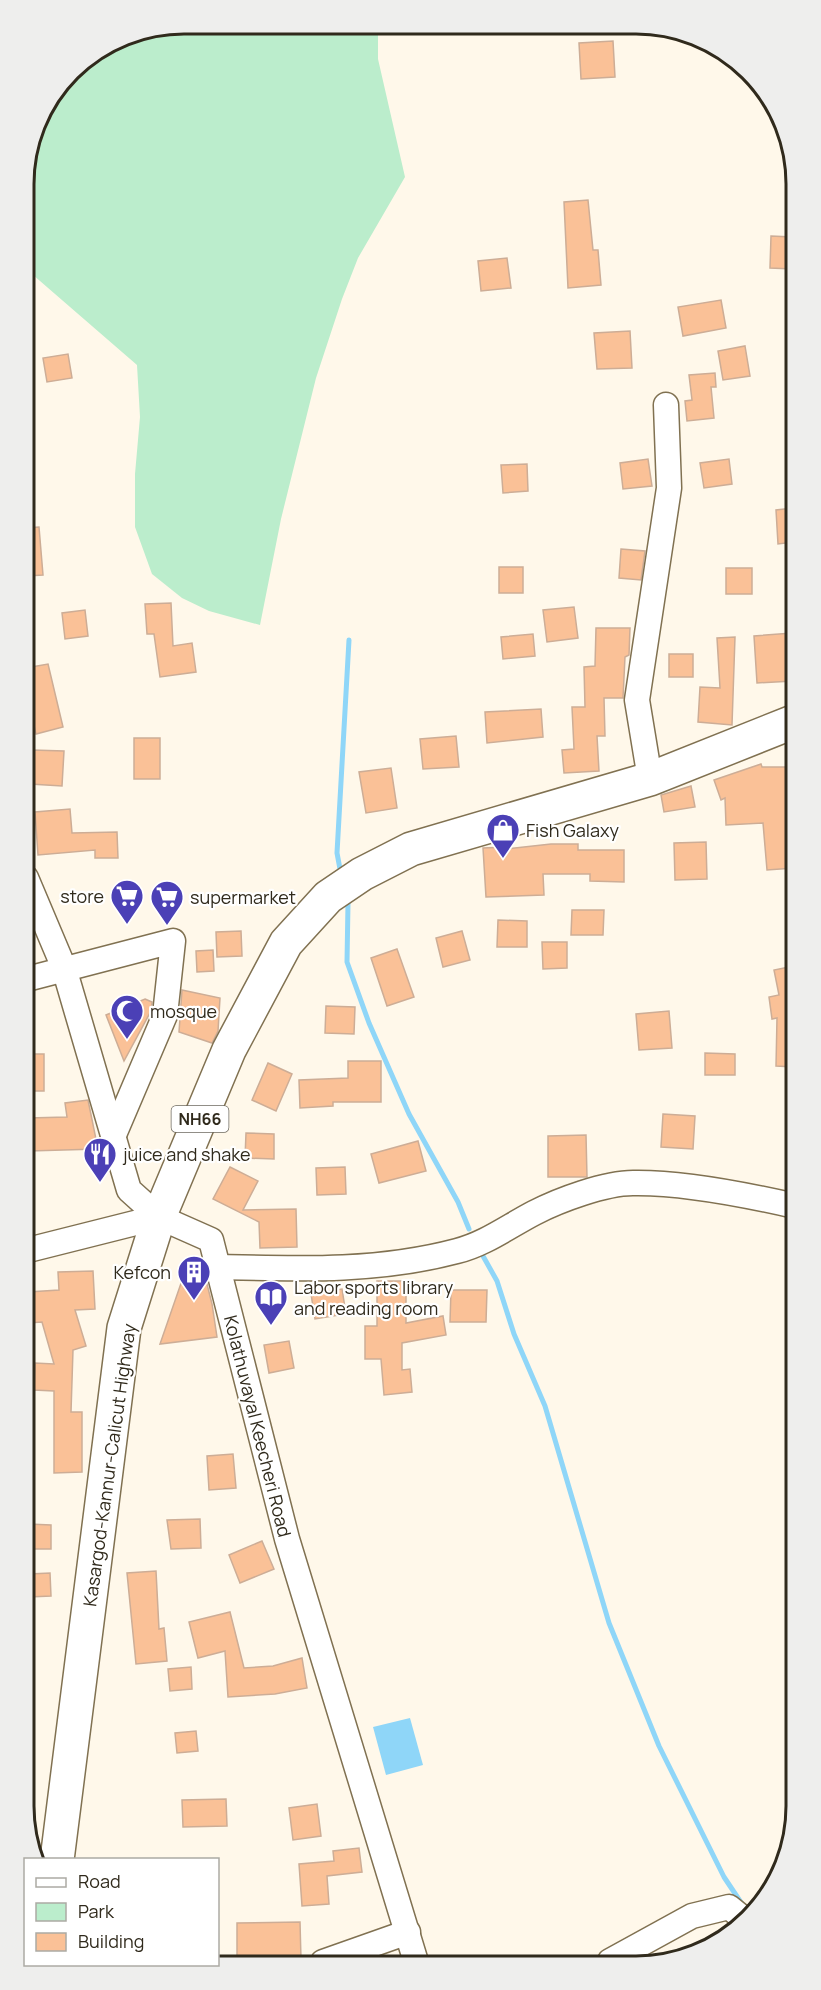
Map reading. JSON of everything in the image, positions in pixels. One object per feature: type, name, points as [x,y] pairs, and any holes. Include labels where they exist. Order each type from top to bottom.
[{"type":"highway","name":"Kasargod-Kannur-Calicut Highway","points":[[57,1858],[124,1328],[159,1217],[230,1050],[286,943],[328,897],[362,874],[411,849],[650,779],[786,725]]},
{"type":"street","points":[[650,779],[637,700],[669,488],[666,405]]},
{"type":"street","name":"Kolathuvayal Keecheri Road","points":[[35,897],[64,969],[129,1190],[159,1217],[211,1240],[287,1539],[414,1956]]},
{"type":"street","points":[[35,978],[173,941],[165,1015],[113,1137]]},
{"type":"street","points":[[218,1267],[309,1269],[379,1267],[447,1253],[514,1226],[533,1213],[596,1190],[632,1182],[758,1197],[786,1204]]},
{"type":"street","points":[[34,1248],[159,1217]]},
{"type":"street","points":[[618,1956],[692,1916],[729,1907],[738,1915]]},
{"type":"street","points":[[340,1956],[408,1932]]},
{"type":"green space","points":[[185,34],[378,34],[378,59],[405,177],[358,258],[316,378],[281,519],[260,625],[209,611],[182,598],[152,574],[135,527],[135,474],[140,417],[137,365],[35,277],[36,165],[42,137],[60,101],[86,72],[101,60],[127,46],[156,37]]},
{"type":"water","points":[[410,1718],[423,1765],[386,1775],[373,1727]]},
{"type":"building","points":[[613,41],[615,77],[581,79],[579,43]]},
{"type":"building","points":[[588,200],[593,250],[598,250],[601,285],[568,288],[564,202]]},
{"type":"building","points":[[771,236],[786,237],[786,269],[770,268]]},
{"type":"building","points":[[507,258],[511,288],[481,291],[478,261]]},
{"type":"building","points":[[721,300],[726,328],[683,336],[678,307]]},
{"type":"building","points":[[630,331],[632,368],[597,369],[594,333]]},
{"type":"building","points":[[745,346],[750,376],[723,380],[718,351]]},
{"type":"building","points":[[68,354],[72,378],[47,382],[43,358]]},
{"type":"building","points":[[715,373],[716,387],[711,387],[714,418],[687,421],[685,401],[692,400],[689,375]]},
{"type":"building","points":[[648,459],[652,486],[623,489],[620,463]]},
{"type":"building","points":[[729,459],[732,484],[704,488],[700,463]]},
{"type":"building","points":[[527,464],[528,491],[503,493],[501,465]]},
{"type":"building","points":[[786,509],[786,543],[778,544],[776,510]]},
{"type":"building","points":[[35,527],[39,527],[43,575],[35,575]]},
{"type":"building","points":[[621,549],[645,551],[641,580],[619,578]]},
{"type":"building","points":[[499,567],[523,567],[523,593],[499,593]]},
{"type":"building","points":[[726,568],[752,568],[752,594],[726,594]]},
{"type":"building","points":[[171,603],[173,646],[192,643],[196,672],[160,677],[154,634],[147,634],[145,604]]},
{"type":"building","points":[[574,607],[578,638],[547,642],[543,610]]},
{"type":"building","points":[[85,610],[88,636],[65,639],[62,613]]},
{"type":"building","points":[[596,628],[630,628],[629,655],[625,657],[623,698],[604,698],[605,736],[597,736],[599,771],[564,773],[562,750],[574,749],[572,707],[585,707],[584,667],[595,666]]},
{"type":"building","points":[[786,633],[786,681],[757,683],[754,636]]},
{"type":"building","points":[[533,634],[535,656],[503,659],[501,637]]},
{"type":"building","points":[[735,637],[732,725],[698,722],[700,687],[720,688],[717,638]]},
{"type":"building","points":[[669,654],[693,654],[693,677],[669,677]]},
{"type":"building","points":[[48,664],[63,727],[36,734],[35,729],[35,666]]},
{"type":"building","points":[[541,709],[543,737],[487,743],[485,712]]},
{"type":"building","points":[[456,736],[459,767],[423,769],[420,739]]},
{"type":"building","points":[[134,738],[160,738],[160,779],[134,779]]},
{"type":"building","points":[[35,750],[64,751],[62,786],[35,784]]},
{"type":"building","points":[[761,764],[762,767],[786,767],[786,869],[767,870],[763,823],[726,825],[725,798],[721,800],[714,780]]},
{"type":"building","points":[[391,768],[397,808],[366,813],[359,772]]},
{"type":"building","points":[[691,786],[695,807],[664,812],[661,795]]},
{"type":"building","points":[[70,809],[72,833],[117,832],[118,858],[95,858],[95,850],[38,855],[35,812]]},
{"type":"building","points":[[706,842],[707,879],[675,880],[674,843]]},
{"type":"building","points":[[551,844],[578,844],[578,850],[624,850],[624,882],[590,881],[590,874],[543,874],[544,895],[486,897],[483,848],[506,847],[506,849]]},
{"type":"building","points":[[572,910],[604,910],[603,935],[571,935]]},
{"type":"building","points":[[498,920],[527,921],[527,947],[497,947]]},
{"type":"building","points":[[241,931],[242,956],[217,957],[216,932]]},
{"type":"building","points":[[462,931],[470,960],[443,967],[436,938]]},
{"type":"building","points":[[542,942],[567,942],[567,968],[543,969]]},
{"type":"building","points":[[397,949],[414,997],[387,1006],[371,958]]},
{"type":"building","points":[[213,950],[214,971],[197,972],[196,951]]},
{"type":"building","points":[[786,968],[786,1067],[776,1066],[777,1018],[772,1019],[769,997],[779,995],[774,970]]},
{"type":"building","points":[[182,990],[220,998],[218,1031],[212,1043],[179,1032]]},
{"type":"building","name":"mosque","points":[[145,999],[152,1002],[151,1011],[124,1061],[106,1015]]},
{"type":"building","points":[[326,1006],[355,1007],[354,1034],[325,1033]]},
{"type":"building","points":[[669,1011],[672,1048],[639,1050],[636,1014]]},
{"type":"building","points":[[705,1053],[735,1054],[735,1075],[705,1075]]},
{"type":"building","points":[[34,1054],[44,1054],[44,1091],[34,1091]]},
{"type":"building","points":[[348,1061],[381,1061],[381,1102],[333,1102],[333,1106],[300,1108],[299,1080],[348,1078]]},
{"type":"building","points":[[268,1063],[292,1074],[276,1111],[252,1100]]},
{"type":"building","points":[[88,1100],[98,1149],[34,1151],[34,1118],[67,1117],[65,1103]]},
{"type":"building","points":[[663,1114],[695,1116],[693,1149],[661,1147]]},
{"type":"building","points":[[246,1133],[274,1134],[274,1159],[245,1158]]},
{"type":"building","points":[[586,1135],[587,1177],[548,1177],[548,1136]]},
{"type":"building","points":[[418,1141],[426,1171],[379,1183],[371,1154]]},
{"type":"building","points":[[230,1167],[258,1181],[243,1210],[296,1209],[297,1247],[260,1248],[259,1222],[213,1199]]},
{"type":"building","points":[[345,1167],[346,1194],[317,1195],[316,1168]]},
{"type":"building","name":"Kefcon","points":[[202,1264],[217,1337],[160,1344],[187,1266]]},
{"type":"building","points":[[93,1271],[95,1309],[75,1310],[86,1346],[73,1350],[71,1412],[82,1412],[82,1472],[54,1473],[54,1391],[34,1390],[35,1363],[54,1364],[42,1322],[34,1323],[34,1292],[59,1290],[58,1272]]},
{"type":"building","points":[[377,1281],[406,1281],[406,1323],[443,1316],[446,1335],[402,1343],[402,1370],[410,1369],[412,1392],[384,1395],[381,1359],[365,1359],[365,1326],[377,1326]]},
{"type":"building","points":[[342,1289],[346,1314],[315,1319],[311,1294]]},
{"type":"building","points":[[451,1290],[487,1290],[486,1322],[450,1322]]},
{"type":"building","points":[[289,1341],[294,1368],[269,1373],[264,1345]]},
{"type":"building","points":[[233,1454],[236,1488],[209,1490],[207,1456]]},
{"type":"building","points":[[200,1519],[201,1548],[171,1549],[167,1520]]},
{"type":"building","points":[[34,1524],[51,1525],[51,1549],[34,1549]]},
{"type":"building","points":[[262,1541],[274,1569],[240,1583],[229,1555]]},
{"type":"building","points":[[156,1571],[159,1629],[164,1628],[167,1661],[136,1664],[127,1573]]},
{"type":"building","points":[[50,1573],[51,1596],[34,1597],[34,1574]]},
{"type":"building","points":[[230,1612],[244,1668],[273,1666],[302,1658],[307,1688],[275,1694],[228,1697],[225,1651],[198,1658],[189,1622]]},
{"type":"building","points":[[191,1667],[192,1689],[170,1691],[168,1669]]},
{"type":"building","points":[[196,1731],[198,1751],[177,1753],[175,1733]]},
{"type":"building","points":[[226,1799],[227,1826],[183,1827],[182,1800]]},
{"type":"building","points":[[317,1804],[321,1836],[293,1840],[289,1808]]},
{"type":"building","points":[[359,1848],[362,1872],[327,1876],[329,1904],[302,1906],[299,1864],[334,1861],[333,1851]]},
{"type":"building","points":[[300,1922],[301,1956],[237,1956],[237,1923]]},
{"type":"waterway","points":[[340,869],[337,853],[349,640]]},
{"type":"waterway","points":[[348,903],[347,962],[369,1023],[409,1114],[458,1202],[469,1229]]},
{"type":"waterway","points":[[483,1256],[497,1281],[514,1334],[545,1406],[609,1623],[659,1746],[724,1877],[742,1904]]},
{"type":"place","name":"Fish Galaxy","points":[[503,859]]},
{"type":"place","name":"store","points":[[127,925]]},
{"type":"place","name":"supermarket","points":[[167,926]]},
{"type":"place","name":"mosque","points":[[127,1040]]},
{"type":"place","name":"juice and shake","points":[[100,1183]]},
{"type":"place","name":"Kefcon","points":[[194,1301]]},
{"type":"place","name":"Labor sports library and reading room","points":[[271,1326]]}]
